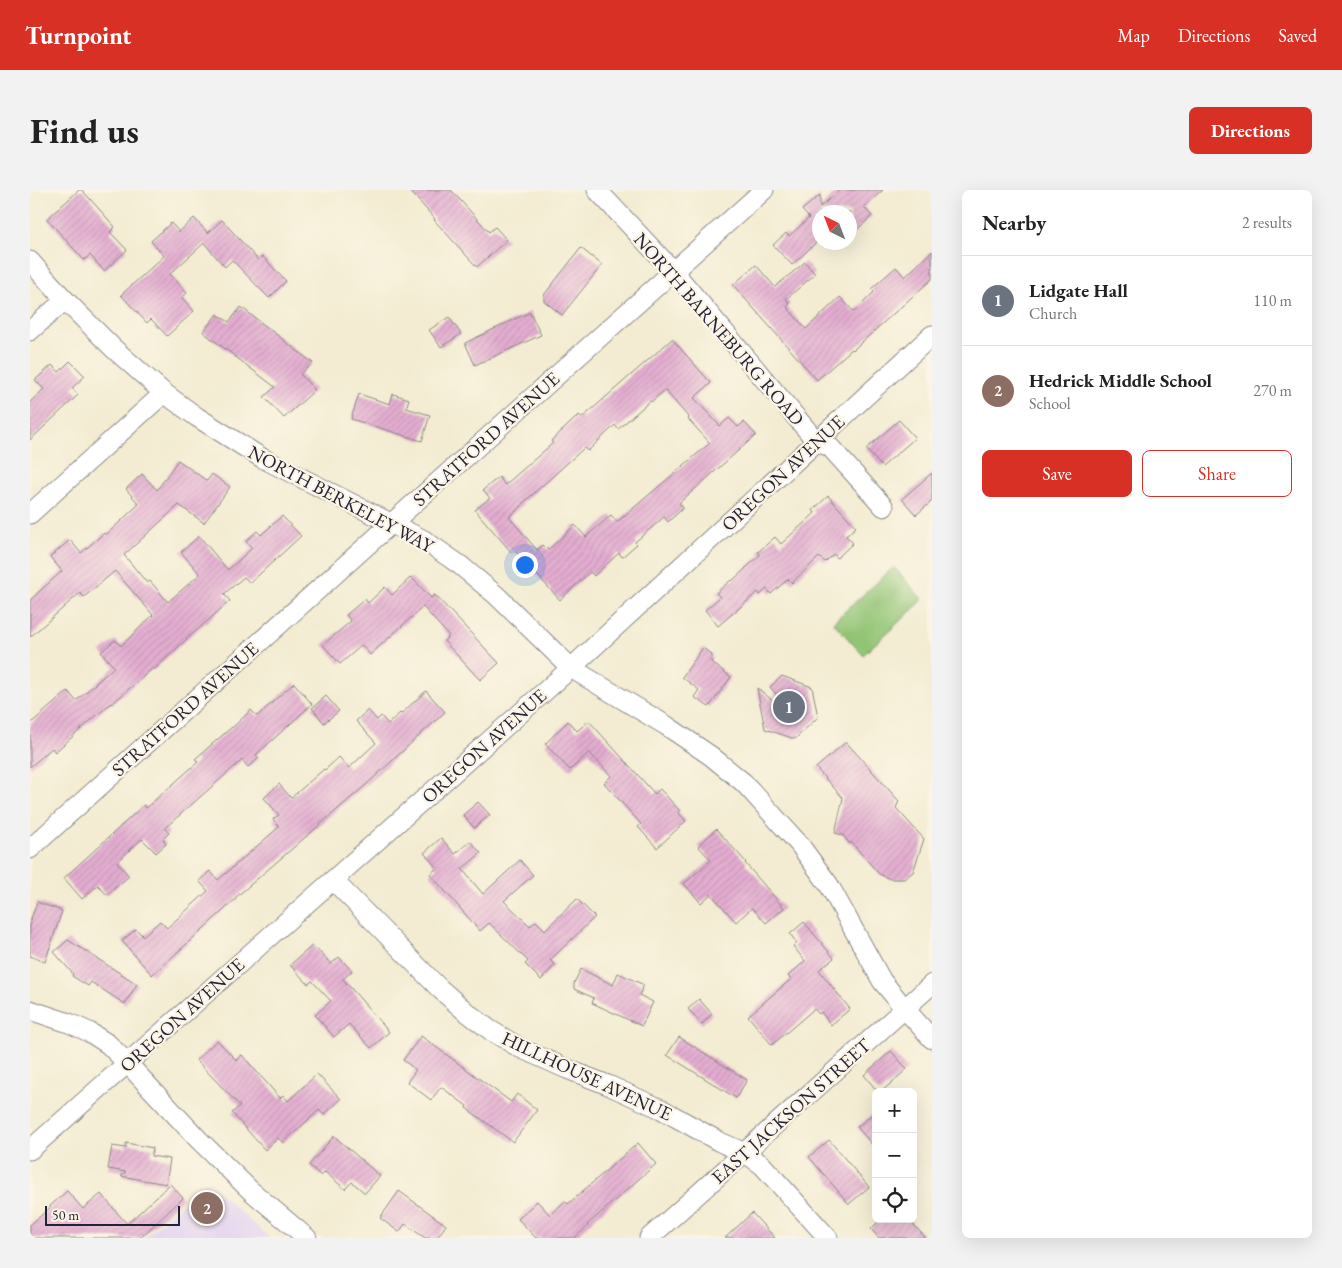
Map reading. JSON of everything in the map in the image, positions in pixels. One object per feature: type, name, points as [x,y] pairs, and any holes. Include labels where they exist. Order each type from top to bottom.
[{"type":"street","name":"NORTH BARNEBURG ROAD","points":[[597,190],[674,272],[817,442],[830,446],[884,507]]},
{"type":"street","name":"STRATFORD AVENUE","points":[[30,849],[764,190]]},
{"type":"street","name":"NORTH BERKELEY WAY","points":[[30,262],[114,349],[164,393],[197,417],[262,458],[392,522],[424,540],[503,601],[571,668],[667,726],[711,756],[744,783],[804,851],[828,885],[882,981],[904,1009],[932,1039]]},
{"type":"street","points":[[30,331],[66,300]]},
{"type":"street","name":"OREGON AVENUE","points":[[30,1150],[571,668],[932,335]]},
{"type":"street","points":[[30,514],[164,393]]},
{"type":"street","name":"HILLHOUSE AVENUE","points":[[333,880],[440,988],[490,1030],[520,1048],[661,1109],[720,1142],[745,1153],[762,1165],[828,1238]]},
{"type":"street","name":"EAST JACKSON STREET","points":[[649,1238],[932,984]]},
{"type":"street","points":[[30,1010],[69,1023],[89,1032],[108,1044],[198,1140],[250,1190],[307,1238]]},
{"type":"shaded area","points":[[207,1182],[270,1238],[144,1238]]},
{"type":"green space","points":[[894,567],[923,600],[863,655],[833,622]]},
{"type":"building","points":[[79,190],[82,190],[115,227],[110,232],[127,250],[104,271],[90,255],[84,260],[47,219]]},
{"type":"building","points":[[409,190],[451,190],[489,232],[495,227],[507,240],[477,267]]},
{"type":"building","points":[[840,190],[883,190],[864,207],[872,216],[857,230],[857,205],[822,205]]},
{"type":"building","points":[[820,195],[820,205],[812,205],[812,246],[792,265],[773,245],[786,233],[789,236],[809,218],[802,210]]},
{"type":"building","points":[[194,218],[208,233],[222,220],[258,260],[262,256],[286,281],[269,298],[232,260],[225,267],[204,243],[170,274],[187,293],[182,298],[194,311],[167,336],[151,319],[147,323],[121,295],[164,256],[151,241],[171,223],[179,232]]},
{"type":"building","points":[[581,248],[602,265],[562,315],[544,301],[544,295]]},
{"type":"building","points":[[932,251],[932,279],[817,380],[733,285],[756,265],[775,287],[805,262],[815,274],[786,299],[790,304],[787,307],[806,329],[840,297],[854,312],[874,292],[871,289],[896,267],[905,277]]},
{"type":"building","points":[[241,307],[313,363],[300,374],[315,390],[284,418],[264,397],[275,387],[203,332],[217,314],[229,322]]},
{"type":"building","points":[[530,312],[541,335],[475,365],[465,343]]},
{"type":"building","points":[[449,317],[461,334],[441,347],[429,330]]},
{"type":"building","points":[[672,339],[711,383],[694,398],[720,426],[729,418],[738,427],[744,422],[756,435],[679,503],[683,508],[668,522],[664,517],[635,542],[637,544],[622,557],[619,553],[594,576],[590,572],[560,600],[515,551],[512,553],[475,510],[490,498],[483,490],[499,477],[505,485],[553,443],[551,441],[579,415],[582,418]],"holes":[[[665,390],[710,443],[617,522],[611,515],[586,537],[575,525],[548,550],[543,545],[537,550],[509,517],[584,448],[588,451],[615,425],[618,429]]]},
{"type":"building","points":[[70,361],[85,376],[72,388],[78,395],[30,440],[30,402],[44,389],[35,380],[52,365],[59,372]]},
{"type":"building","points":[[359,394],[390,404],[393,394],[409,399],[406,408],[430,415],[422,441],[351,419]]},
{"type":"building","points":[[899,420],[915,438],[882,467],[866,449]]},
{"type":"building","points":[[178,460],[207,481],[212,474],[230,487],[204,523],[179,505],[124,555],[147,583],[150,581],[168,602],[200,574],[181,552],[199,536],[228,570],[252,548],[246,541],[257,531],[261,535],[282,516],[301,536],[250,583],[244,577],[224,594],[230,601],[154,670],[153,668],[55,752],[52,748],[30,767],[30,724],[68,691],[76,701],[114,667],[101,652],[115,640],[121,646],[153,615],[115,571],[84,597],[80,593],[30,637],[30,600],[62,571],[50,557],[70,540],[81,553],[104,533],[106,535],[139,504],[126,489],[142,474],[157,490]]},
{"type":"building","points":[[932,473],[932,501],[916,515],[902,499]]},
{"type":"building","points":[[828,496],[856,527],[846,536],[853,543],[837,558],[834,554],[825,562],[819,557],[792,583],[788,579],[771,594],[767,589],[760,595],[758,592],[718,626],[705,610],[720,597],[716,593],[760,555],[758,552],[775,537],[781,544],[815,513],[813,510]]},
{"type":"building","points":[[411,577],[431,598],[435,595],[499,663],[480,680],[444,641],[449,636],[423,607],[370,655],[362,645],[340,664],[323,645],[351,621],[346,615],[365,599],[368,603],[385,587],[392,595]]},
{"type":"building","points":[[703,648],[712,655],[711,662],[731,677],[709,707],[694,697],[699,690],[682,677]]},
{"type":"building","points":[[782,676],[812,687],[818,717],[795,739],[765,729],[757,688],[776,703],[780,699],[770,687]]},
{"type":"building","points":[[294,683],[312,704],[256,755],[259,758],[248,767],[242,760],[165,828],[169,833],[163,839],[166,844],[156,853],[142,839],[117,862],[129,876],[107,895],[98,885],[82,899],[64,878],[144,805],[146,808],[198,762],[195,759],[251,710],[257,716]]},
{"type":"building","points":[[426,691],[445,712],[367,784],[235,898],[152,975],[122,941],[136,929],[143,936],[160,921],[167,928],[208,891],[199,881],[210,871],[218,880],[279,827],[273,819],[279,815],[264,798],[279,784],[291,798],[339,757],[349,768],[376,743],[356,721],[368,710],[377,720],[381,716],[388,724]]},
{"type":"building","points":[[326,696],[339,711],[324,723],[312,708]]},
{"type":"building","points":[[568,721],[577,731],[589,721],[655,794],[660,789],[680,811],[678,812],[686,821],[657,848],[638,827],[641,824],[604,783],[611,776],[589,752],[570,770],[545,744]]},
{"type":"building","points":[[846,742],[899,801],[896,808],[924,839],[913,872],[904,879],[890,879],[879,874],[852,843],[849,843],[843,835],[835,833],[843,798],[816,768]]},
{"type":"building","points":[[478,802],[490,815],[474,828],[463,815]]},
{"type":"building","points":[[716,829],[784,908],[766,923],[752,908],[736,922],[711,894],[701,903],[684,884],[711,860],[698,846]]},
{"type":"building","points":[[441,838],[455,854],[470,841],[481,853],[462,869],[483,894],[520,860],[533,875],[504,901],[530,926],[536,921],[545,930],[577,899],[595,917],[550,960],[555,965],[541,980],[525,964],[528,961],[489,923],[480,931],[430,874],[437,868],[424,853]]},
{"type":"building","points":[[37,902],[62,911],[45,962],[30,956],[30,922]]},
{"type":"building","points":[[804,922],[834,958],[819,970],[850,1009],[831,1025],[821,1012],[819,1014],[814,1009],[772,1045],[748,1016],[791,979],[788,976],[805,961],[793,946],[797,943],[790,934]]},
{"type":"building","points":[[68,940],[137,984],[125,1004],[91,982],[88,986],[72,976],[73,974],[54,952]]},
{"type":"building","points":[[313,945],[331,964],[339,957],[352,971],[343,979],[389,1032],[371,1048],[349,1024],[334,1037],[315,1015],[331,1001],[312,981],[308,984],[290,965]]},
{"type":"building","points":[[581,969],[613,985],[618,973],[644,985],[639,995],[653,1002],[642,1026],[592,1003],[594,998],[574,989],[574,983]]},
{"type":"building","points":[[699,999],[712,1014],[702,1024],[688,1009]]},
{"type":"building","points":[[421,1036],[511,1102],[517,1094],[537,1110],[513,1142],[466,1108],[467,1106],[441,1087],[431,1100],[407,1082],[416,1070],[403,1060]]},
{"type":"building","points":[[679,1037],[747,1080],[736,1098],[667,1055]]},
{"type":"building","points":[[217,1040],[236,1060],[242,1055],[280,1098],[283,1095],[288,1101],[317,1074],[341,1099],[324,1115],[319,1110],[283,1143],[278,1138],[265,1150],[232,1113],[240,1106],[196,1060]]},
{"type":"building","points":[[891,1051],[907,1069],[886,1088],[875,1088],[864,1075]]},
{"type":"building","points":[[872,1114],[872,1144],[857,1127]]},
{"type":"building","points":[[334,1136],[380,1176],[365,1193],[352,1182],[345,1189],[325,1172],[321,1176],[309,1165]]},
{"type":"building","points":[[829,1140],[869,1187],[849,1204],[809,1157]]},
{"type":"building","points":[[126,1143],[153,1148],[151,1156],[170,1159],[166,1184],[121,1176],[126,1172],[108,1169],[112,1146],[126,1148]]},
{"type":"building","points":[[638,1143],[656,1164],[574,1238],[536,1238],[518,1219],[537,1201],[550,1215],[565,1201],[568,1204]]},
{"type":"building","points":[[170,1184],[183,1198],[140,1238],[30,1238],[30,1225],[67,1191],[83,1209],[101,1194],[127,1224]]},
{"type":"building","points":[[399,1191],[446,1225],[437,1238],[425,1238],[405,1224],[399,1232],[380,1218]]},
{"type":"building","points":[[752,1213],[775,1238],[725,1238]]},
{"type":"building","points":[[877,1223],[912,1223],[926,1238],[879,1238],[871,1229]]},
{"type":"place","name":"Lidgate Hall","points":[[789,707]]},
{"type":"place","name":"Hedrick Middle School","points":[[207,1208]]}]
